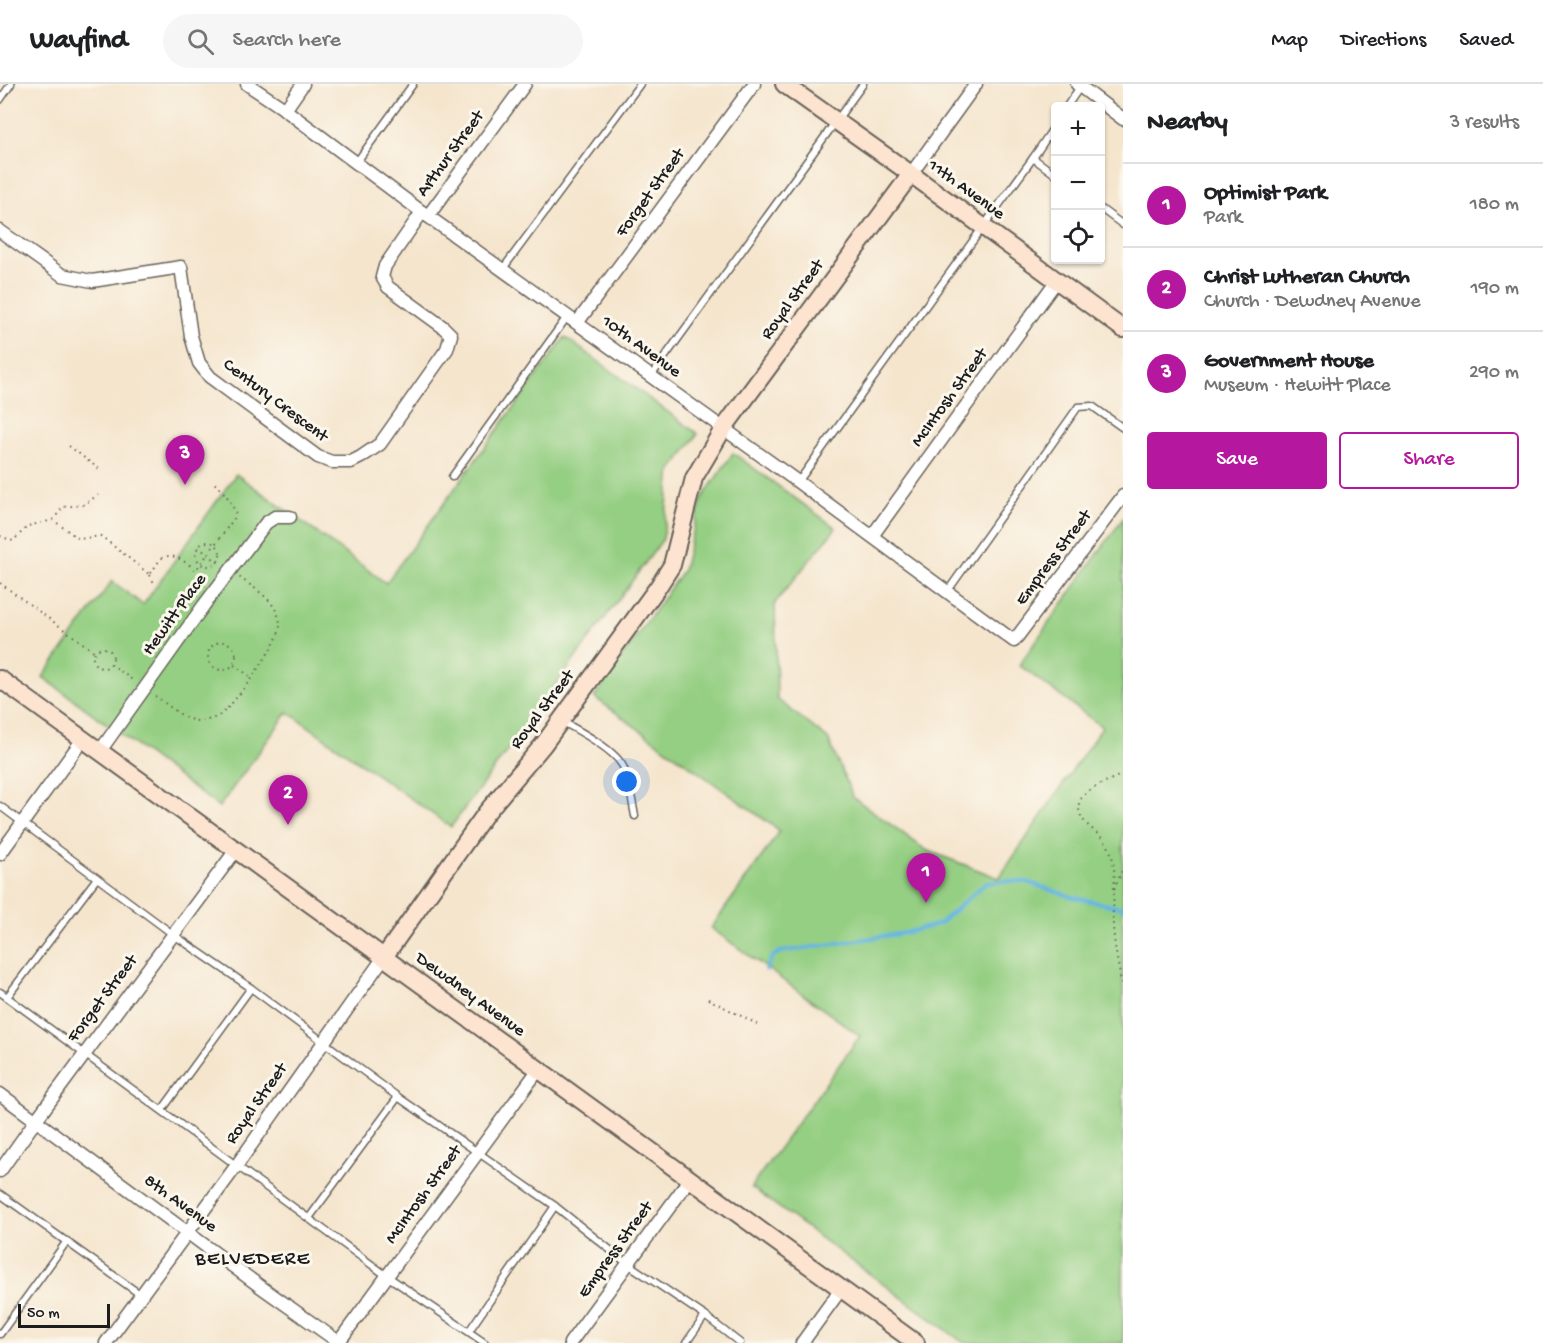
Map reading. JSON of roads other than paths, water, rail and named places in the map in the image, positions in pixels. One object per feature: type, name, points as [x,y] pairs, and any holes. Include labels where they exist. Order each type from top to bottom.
[{"type":"street","name":"10th Avenue","points":[[247,84],[1014,641]]},
{"type":"street","points":[[285,110],[303,84]]},
{"type":"street","name":"Arthur Street","points":[[425,214],[525,84]]},
{"type":"street","name":"Forget Street","points":[[572,320],[754,84]]},
{"type":"street","name":"11th Avenue","points":[[784,84],[984,226],[1123,329]]},
{"type":"street","name":"Royal Street","points":[[106,1343],[237,1165],[486,813],[543,745],[658,587],[672,565],[694,477],[723,429],[976,84]]},
{"type":"street","points":[[1079,85],[1123,119]]},
{"type":"street","name":"Century Crescent","points":[[0,231],[62,275],[92,281],[181,267],[190,336],[199,363],[210,378],[318,457],[332,462],[351,462],[380,444],[447,349],[451,335],[444,327],[388,287],[382,277],[385,266],[425,214]]},
{"type":"street","name":"McIntosh Street","points":[[872,536],[1057,280]]},
{"type":"street","name":"Empress Street","points":[[1014,641],[1123,496]]},
{"type":"street","name":"Hewitt Place","points":[[100,751],[266,523],[275,517],[290,517]]},
{"type":"street","name":"Dewdney Avenue","points":[[0,679],[916,1343]]},
{"type":"street","points":[[0,854],[83,739]]},
{"type":"street","name":"Forget Street","points":[[0,1171],[236,850]]},
{"type":"street","name":"McIntosh Street","points":[[339,1343],[539,1069]]},
{"type":"street","name":"8th Avenue","points":[[0,1094],[339,1343]]},
{"type":"street","name":"Empress Street","points":[[570,1343],[690,1179]]},
{"type":"street","points":[[802,1343],[841,1289]]},
{"type":"lane","points":[[0,100],[12,84]]},
{"type":"lane","points":[[355,163],[413,84]]},
{"type":"lane","points":[[502,270],[640,84]]},
{"type":"lane","points":[[651,376],[863,84]]},
{"type":"lane","points":[[1069,102],[1079,85]]},
{"type":"lane","points":[[798,482],[1051,131]]},
{"type":"lane","points":[[1033,158],[1051,171]]},
{"type":"lane","points":[[1104,210],[1123,225]]},
{"type":"lane","points":[[452,477],[572,320]]},
{"type":"lane","points":[[947,592],[1078,407],[1092,406],[1123,428]]},
{"type":"lane","points":[[560,721],[606,748],[624,767],[635,816]]},
{"type":"lane","points":[[0,806],[398,1097],[555,1206],[628,1264],[740,1343]]},
{"type":"lane","points":[[8,997],[97,879]]},
{"type":"lane","points":[[162,1110],[251,988]]},
{"type":"lane","points":[[0,992],[387,1276],[485,1343]]},
{"type":"lane","points":[[309,1218],[398,1097]]},
{"type":"lane","points":[[0,1194],[141,1295]]},
{"type":"lane","points":[[469,1331],[555,1206]]},
{"type":"lane","points":[[0,1334],[67,1241]]},
{"type":"lane","points":[[686,1343],[705,1317]]},
{"type":"waterway","points":[[766,970],[772,957],[780,952],[905,933],[939,924],[986,883],[1027,882],[1072,897],[1123,908]]},
{"type":"place","name":"Government House","points":[[185,485]]},
{"type":"place","name":"Christ Lutheran Church","points":[[288,825]]},
{"type":"place","name":"Optimist Park","points":[[926,903]]},
{"type":"district","name":"BELVEDERE","points":[[253,1260]]}]
